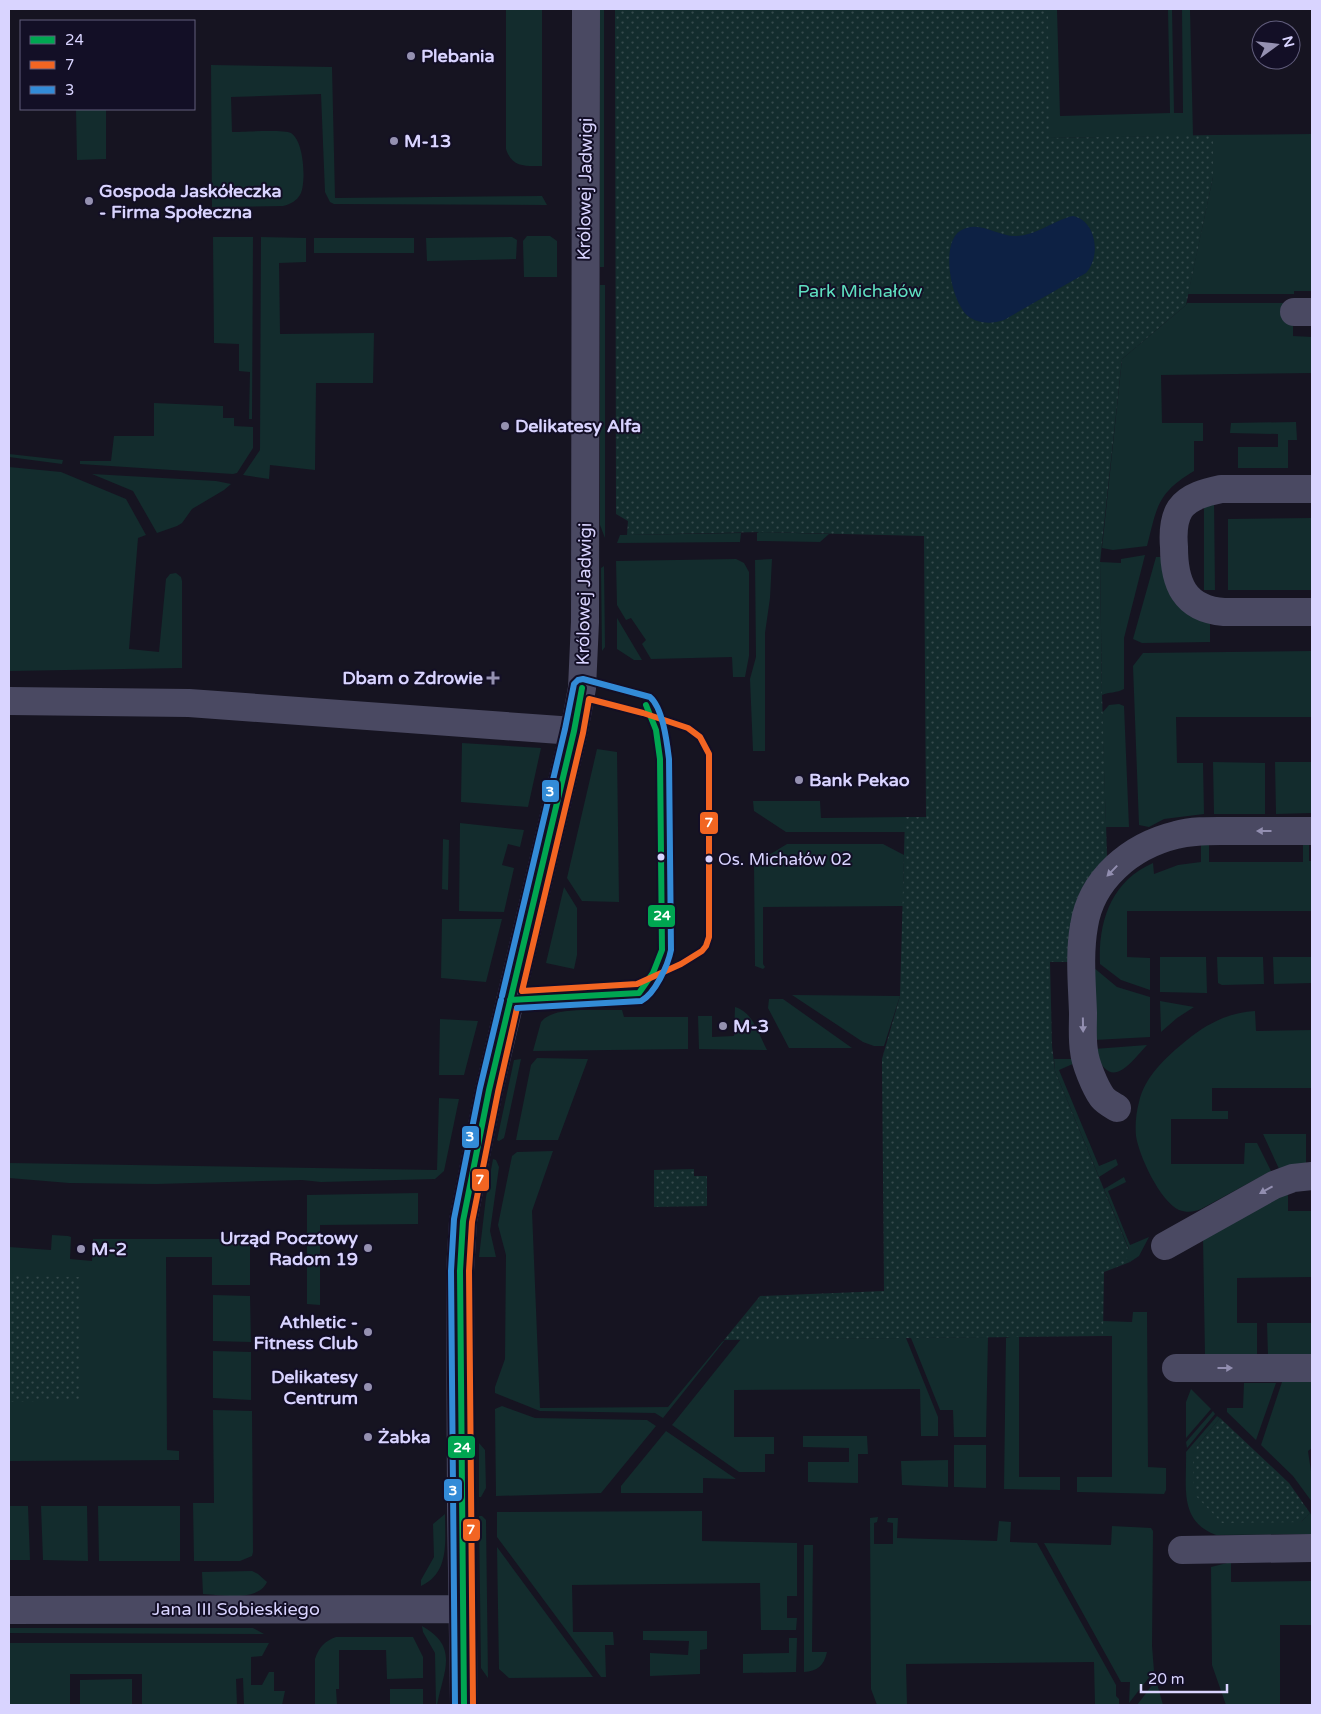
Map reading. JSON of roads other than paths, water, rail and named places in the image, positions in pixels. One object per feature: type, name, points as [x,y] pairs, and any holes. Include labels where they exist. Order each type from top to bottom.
[{"type":"street","name":"Królowej Jadwigi","points":[[464,1705],[460,1271],[463,1221],[488,1090],[574,731],[582,688],[585,622],[586,9]]},
{"type":"street","points":[[1312,489],[1221,489],[1207,492],[1197,496],[1180,509],[1176,518],[1173,538],[1178,583],[1196,605],[1224,612],[1312,612]]},
{"type":"street","points":[[9,701],[190,703],[574,731]]},
{"type":"street","points":[[1117,1108],[1107,1101],[1100,1091],[1085,1058],[1083,1046],[1081,964],[1084,926],[1094,894],[1103,881],[1112,869],[1135,852],[1149,844],[1175,835],[1201,832],[1312,831]]},
{"type":"street","points":[[1165,1246],[1274,1185],[1293,1178],[1312,1176]]},
{"type":"street","points":[[1176,1368],[1312,1368]]},
{"type":"street","points":[[1182,1550],[1312,1548]]},
{"type":"street","name":"Jana III Sobieskiego","points":[[9,1610],[463,1609]]},
{"type":"water","points":[[1073,216],[1081,219],[1087,225],[1092,232],[1094,240],[1094,258],[1086,273],[1004,320],[995,322],[976,321],[968,316],[957,299],[950,273],[950,248],[954,238],[960,231],[967,228],[981,227],[1008,235],[1023,235],[1038,231]]},
{"type":"place","name":"Plebania","points":[[411,56]]},
{"type":"place","name":"M-13","points":[[394,141]]},
{"type":"place","name":"Gospoda Jaskółeczka - Firma Społeczna","points":[[89,201]]},
{"type":"place","name":"Delikatesy Alfa","points":[[505,426]]},
{"type":"place","name":"Dbam o Zdrowie","points":[[493,678]]},
{"type":"place","name":"Bank Pekao","points":[[799,780]]},
{"type":"place","name":"Os. Michałów 02","points":[[709,859]]},
{"type":"place","name":"M-3","points":[[723,1026]]},
{"type":"place","name":"Urząd Pocztowy Radom 19","points":[[368,1248]]},
{"type":"place","name":"M-2","points":[[81,1249]]},
{"type":"place","name":"Athletic - Fitness Club","points":[[368,1332]]},
{"type":"place","name":"Delikatesy Centrum","points":[[368,1387]]},
{"type":"place","name":"Żabka","points":[[368,1437]]},
{"type":"park label","name":"Park Michałów","points":[[860,291]]}]
